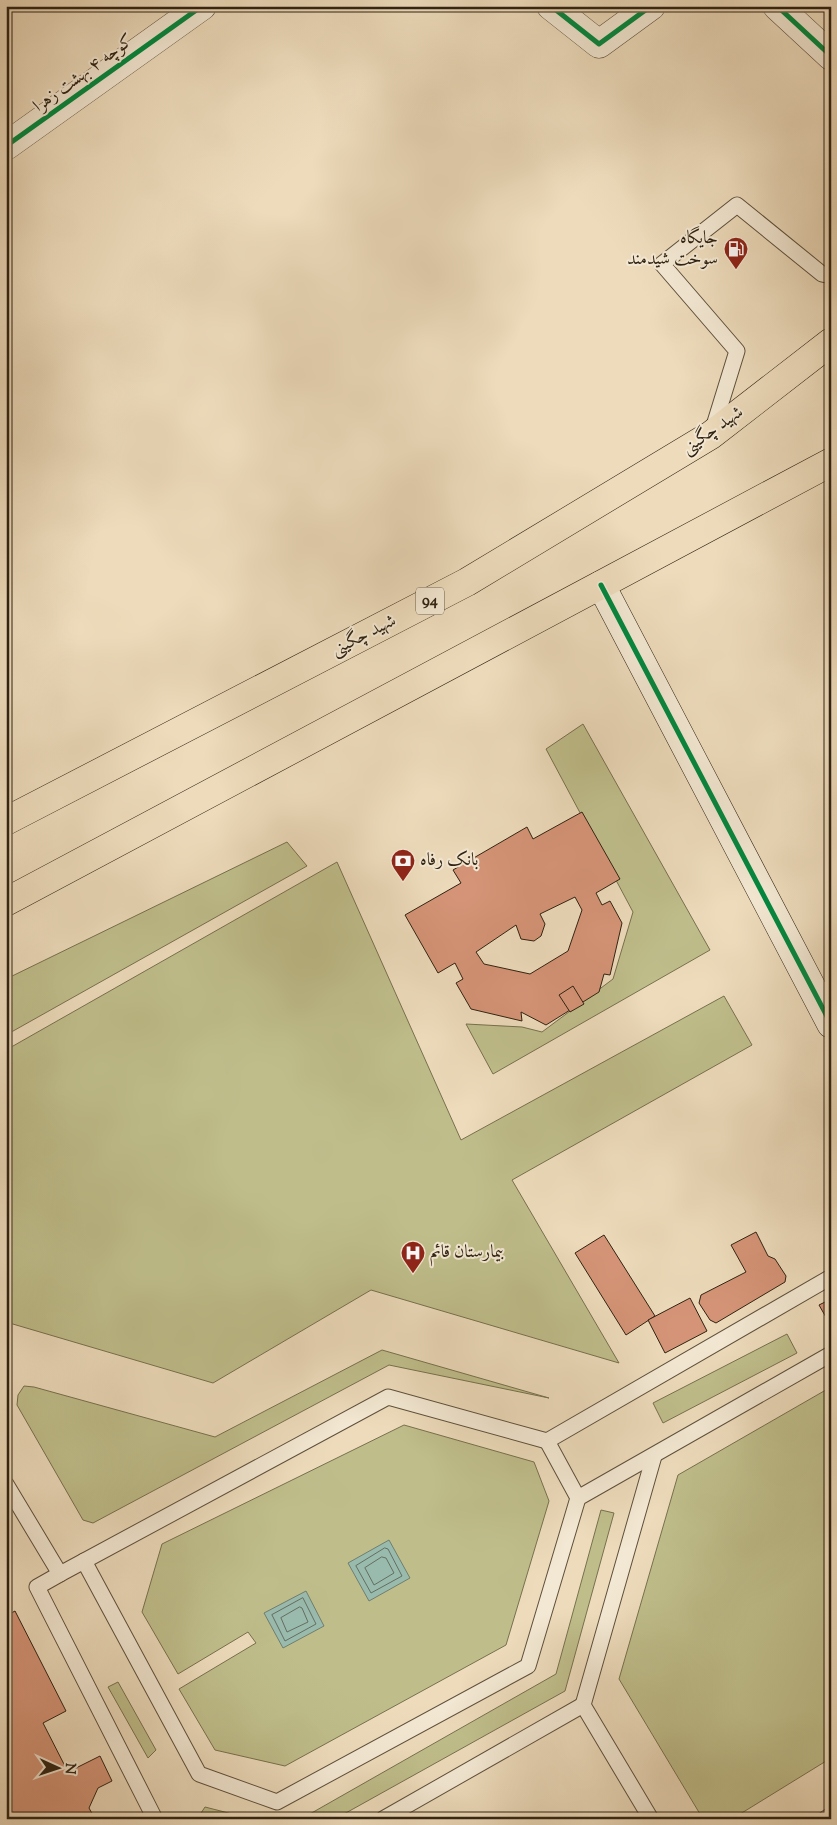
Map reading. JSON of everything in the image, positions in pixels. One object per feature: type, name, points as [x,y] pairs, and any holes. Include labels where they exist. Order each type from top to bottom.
[{"type":"main road","name":"شهید چگینی","points":[[6,821],[467,582],[711,435],[831,342]]},
{"type":"main road","points":[[6,902],[831,462]]},
{"type":"street","name":"کوچه ۴ بهشت زهرا","points":[[6,146],[202,6]]},
{"type":"street","points":[[551,6],[599,44],[651,6]]},
{"type":"street","points":[[777,6],[831,56]]},
{"type":"street","points":[[601,585],[831,1024]]},
{"type":"lane","points":[[711,435],[737,351],[662,264],[736,205],[822,274],[831,276]]},
{"type":"lane","points":[[155,1819],[37,1587],[388,1397],[547,1441],[831,1277]]},
{"type":"lane","points":[[84,1561],[199,1774],[277,1802],[528,1666],[578,1498],[831,1354]]},
{"type":"lane","points":[[547,1441],[578,1498]]},
{"type":"lane","points":[[383,1819],[583,1705],[654,1456]]},
{"type":"lane","points":[[6,1484],[60,1574]]},
{"type":"lane","points":[[583,1705],[651,1819]]},
{"type":"lane","points":[[824,1819],[831,1815]]},
{"type":"shaded area","points":[[583,724],[710,950],[493,1074],[466,1024],[522,1027],[542,1032],[613,979],[633,912],[546,749]]},
{"type":"shaded area","points":[[287,842],[307,866],[6,1035],[6,979]]},
{"type":"shaded area","points":[[337,862],[461,1140],[724,996],[752,1045],[512,1180],[619,1363],[371,1290],[213,1383],[6,1322],[6,1050]]},
{"type":"shaded area","points":[[787,1334],[797,1353],[663,1423],[653,1403]]},
{"type":"shaded area","points":[[382,1350],[549,1398],[389,1365],[93,1523],[83,1520],[17,1405],[18,1395],[24,1386],[34,1387],[215,1437]]},
{"type":"shaded area","points":[[831,1387],[831,1758],[732,1819],[703,1819],[619,1679],[678,1475]]},
{"type":"shaded area","points":[[404,1425],[534,1462],[549,1501],[506,1645],[285,1766],[215,1750],[179,1689],[256,1643],[248,1632],[178,1674],[142,1612],[162,1544]]},
{"type":"shaded area","points":[[601,1510],[614,1513],[565,1691],[335,1819],[301,1819],[556,1674]]},
{"type":"shaded area","points":[[118,1682],[156,1750],[148,1758],[108,1687]]},
{"type":"shaded area","points":[[205,1807],[252,1819],[197,1819]]},
{"type":"water","points":[[389,1540],[410,1578],[369,1601],[348,1563]]},
{"type":"water","points":[[306,1591],[324,1626],[283,1648],[264,1613]]},
{"type":"building","points":[[582,812],[620,879],[596,893],[602,905],[610,901],[622,923],[610,975],[604,974],[599,992],[546,1025],[521,1012],[522,1021],[471,1009],[456,983],[463,979],[455,963],[438,973],[405,915],[461,883],[453,870],[527,827],[533,839]],"holes":[[[575,897],[582,910],[568,951],[530,974],[484,964],[476,952],[516,925],[521,939],[534,941],[541,936],[545,924],[540,914]]]},
{"type":"building","points":[[573,986],[584,1004],[570,1012],[559,995]]},
{"type":"building","points":[[756,1232],[768,1256],[775,1259],[786,1276],[785,1282],[716,1323],[710,1320],[699,1303],[701,1295],[746,1272],[731,1245]]},
{"type":"building","points":[[604,1235],[655,1316],[626,1335],[575,1253]]},
{"type":"building","points":[[690,1298],[707,1331],[665,1353],[648,1320]]},
{"type":"building","points":[[831,1299],[831,1326],[819,1305]]},
{"type":"building","points":[[15,1611],[66,1711],[43,1723],[68,1772],[100,1756],[112,1781],[98,1788],[89,1808],[95,1819],[65,1819],[64,1817],[62,1819],[6,1819],[6,1616]]},
{"type":"cycle path","points":[[6,146],[202,6]]},
{"type":"cycle path","points":[[551,6],[599,44],[651,6]]},
{"type":"cycle path","points":[[777,6],[831,56]]},
{"type":"cycle path","points":[[601,585],[831,1024]]},
{"type":"place","name":"جایگاه سوخت شیدمند","points":[[736,270]]},
{"type":"place","name":"بانک رفاه","points":[[403,882]]},
{"type":"place","name":"بیمارستان قائم","points":[[413,1274]]}]
